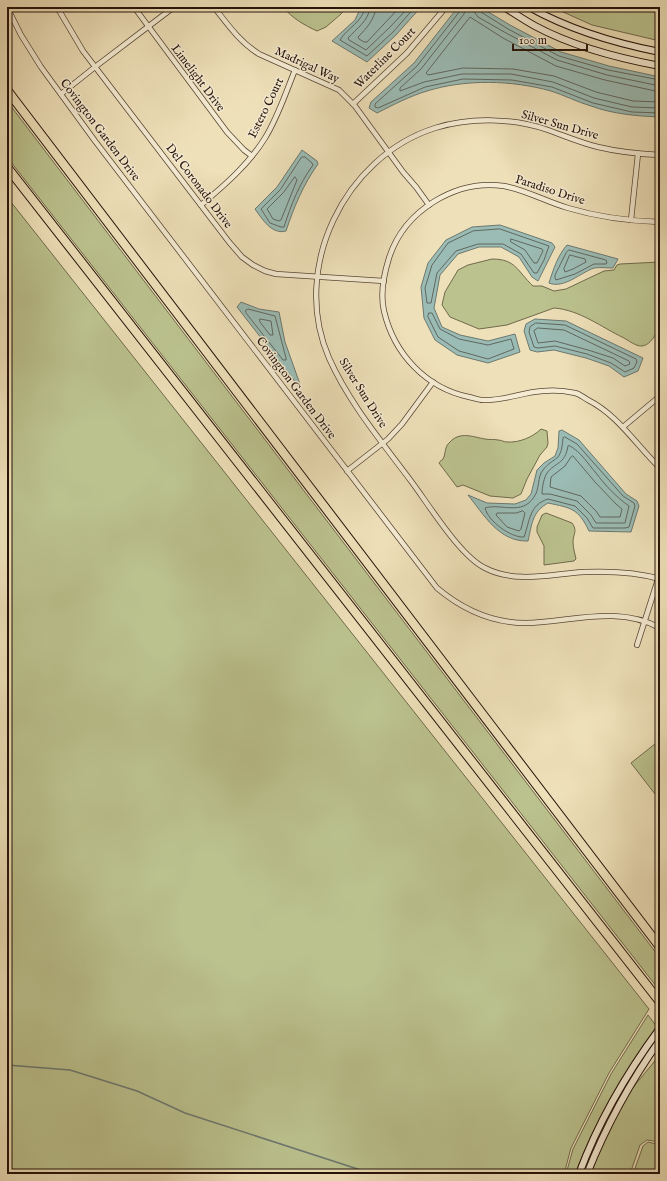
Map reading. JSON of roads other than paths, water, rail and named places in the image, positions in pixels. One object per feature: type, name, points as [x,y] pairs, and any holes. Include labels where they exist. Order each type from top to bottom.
[{"type":"highway","points":[[7,90],[660,947]]},
{"type":"highway","points":[[7,167],[660,1002]]},
{"type":"main road","points":[[504,7],[535,26],[580,46],[618,58],[660,66]]},
{"type":"main road","points":[[529,7],[586,34],[628,46],[660,52]]},
{"type":"main road","points":[[579,1174],[610,1105],[628,1073],[660,1028]]},
{"type":"main road","points":[[587,1174],[609,1123],[638,1071],[660,1040]]},
{"type":"street","name":"Covington Garden Drive","points":[[8,7],[31,52],[48,79],[61,94],[95,141],[431,581],[445,594],[466,609],[490,618],[526,623],[605,615],[620,616],[645,621],[660,628]]},
{"type":"street","name":"Del Coronado Drive","points":[[57,7],[71,32],[95,67],[228,242],[242,257],[253,265],[265,271],[276,274],[384,281]]},
{"type":"street","name":"Limelight Drive","points":[[134,7],[227,132],[244,150],[252,156]]},
{"type":"street","points":[[61,94],[174,7]]},
{"type":"street","name":"Madrigal Way","points":[[214,7],[236,35],[259,54],[339,90],[353,104],[388,153],[429,205]]},
{"type":"street","name":"Waterline Court","points":[[353,104],[407,53],[446,7]]},
{"type":"street","name":"Estero Court","points":[[201,205],[224,187],[252,156],[265,137],[296,70]]},
{"type":"street","name":"Silver Sun Drive","points":[[659,579],[651,576],[611,571],[583,572],[525,578],[501,575],[483,567],[471,558],[449,533],[347,391],[329,357],[317,311],[318,276],[325,240],[341,204],[370,168],[404,142],[435,128],[456,123],[473,121],[499,121],[527,124],[598,147],[638,154],[660,155]]},
{"type":"street","points":[[631,220],[638,154]]},
{"type":"street","name":"Paradiso Drive","points":[[660,222],[605,217],[568,208],[527,192],[503,186],[475,186],[457,191],[438,199],[415,216],[405,227],[396,239],[386,267],[383,296],[384,310],[390,332],[398,348],[410,363],[441,388],[456,395],[483,400],[505,398],[544,390],[576,394],[599,405],[623,427],[646,455],[660,468]]},
{"type":"street","points":[[347,471],[383,443],[402,424],[432,382]]},
{"type":"street","points":[[623,427],[660,396]]},
{"type":"street","points":[[637,645],[660,573]]},
{"type":"water","points":[[361,7],[421,7],[396,35],[367,62],[332,41],[355,20]]},
{"type":"water","points":[[458,7],[480,7],[561,52],[609,66],[660,77],[660,117],[616,113],[599,109],[536,87],[489,82],[457,84],[427,91],[408,98],[377,113],[369,108],[371,102],[414,63]]},
{"type":"water","points":[[302,150],[317,161],[318,164],[299,196],[286,231],[276,231],[268,225],[255,209],[277,187]]},
{"type":"water","points":[[500,225],[552,243],[555,247],[538,281],[532,277],[519,257],[501,247],[479,247],[458,254],[440,275],[434,308],[442,327],[460,335],[488,341],[515,334],[520,352],[488,363],[457,355],[435,340],[424,318],[421,287],[428,263],[446,240],[472,227]]},
{"type":"water","points":[[567,245],[618,259],[613,268],[594,268],[572,280],[560,284],[549,283],[558,258]]},
{"type":"water","points":[[241,302],[259,309],[279,312],[285,342],[301,387],[300,388],[237,307]]},
{"type":"water","points":[[535,319],[566,321],[643,358],[638,371],[624,377],[609,366],[586,358],[554,350],[537,352],[530,350],[524,331],[526,324]]},
{"type":"water","points":[[562,430],[579,440],[626,494],[637,501],[639,506],[631,532],[589,531],[585,523],[573,510],[548,503],[536,514],[528,541],[518,540],[500,532],[493,526],[468,495],[487,503],[515,504],[526,500],[531,494],[537,470],[544,463],[555,456],[558,448],[559,431]]},
{"type":"waterway","points":[[7,1065],[70,1070],[137,1091],[185,1113],[373,1174]]}]
